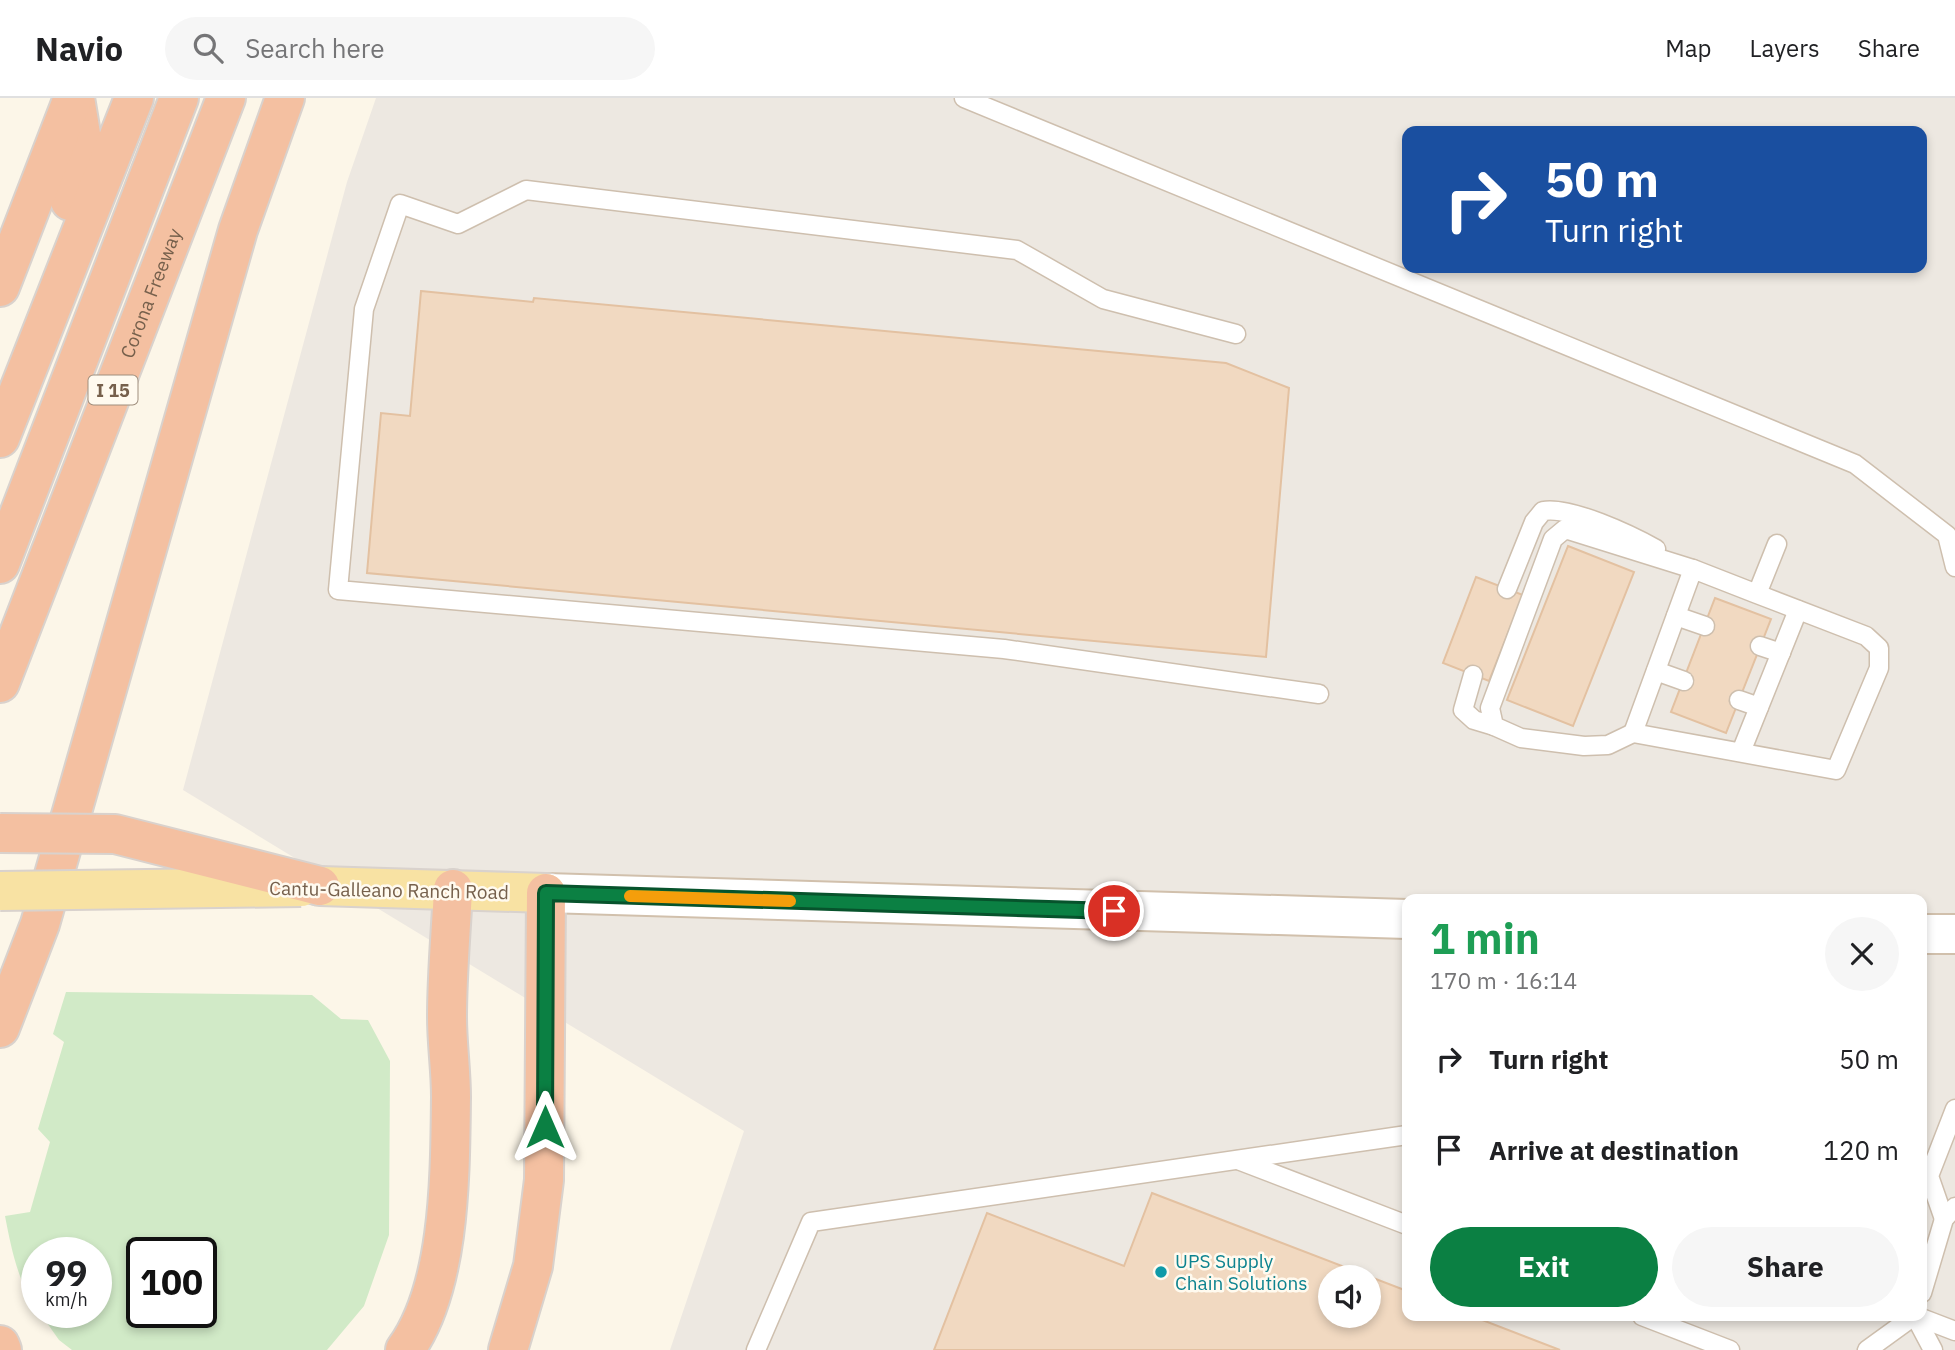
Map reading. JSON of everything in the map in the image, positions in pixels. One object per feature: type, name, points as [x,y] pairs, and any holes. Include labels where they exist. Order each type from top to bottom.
[{"type":"highway","points":[[0,287],[74,98]]},
{"type":"highway","points":[[0,389],[78,179],[84,152],[74,98]]},
{"type":"highway","points":[[0,438],[134,98]]},
{"type":"highway","points":[[0,564],[179,98]]},
{"type":"highway","name":"Corona Freeway","points":[[0,683],[226,98]]},
{"type":"highway","points":[[0,1028],[40,924],[238,230],[285,98]]},
{"type":"highway","points":[[0,833],[115,834],[320,887]]},
{"type":"highway","points":[[405,1350],[416,1334],[435,1282],[446,1217],[451,1096],[447,1017],[453,889]]},
{"type":"highway","points":[[508,1350],[533,1266],[544,1180],[546,893]]},
{"type":"main road","name":"Cantu-Galleano Ranch Road","points":[[0,891],[320,887],[453,889],[1402,919]]},
{"type":"main road","points":[[1927,933],[1955,934]]},
{"type":"lane","points":[[964,98],[1855,464],[1947,535],[1955,567]]},
{"type":"lane","points":[[1236,334],[1103,299],[1017,250],[526,190],[458,224],[400,204],[364,309],[338,590],[1004,649],[1319,694]]},
{"type":"lane","points":[[1507,589],[1534,522],[1543,511],[1556,509],[1636,538],[1693,569]]},
{"type":"lane","points":[[1473,675],[1463,710],[1474,720],[1521,738],[1584,746],[1608,745],[1633,733],[1836,770],[1879,668],[1880,648],[1866,636],[1693,569],[1565,529],[1553,539],[1490,708],[1494,726]]},
{"type":"lane","points":[[1757,594],[1777,544]]},
{"type":"lane","points":[[1633,733],[1693,569]]},
{"type":"lane","points":[[1741,752],[1798,610]]},
{"type":"lane","points":[[1676,616],[1705,626]]},
{"type":"lane","points":[[1760,646],[1781,653]]},
{"type":"lane","points":[[1656,671],[1684,681]]},
{"type":"lane","points":[[1739,700],[1759,708]]},
{"type":"lane","points":[[1927,1279],[1950,1213],[1929,1176],[1955,1109]]},
{"type":"lane","points":[[756,1350],[811,1222],[1402,1136]]},
{"type":"lane","points":[[1235,1159],[1402,1223]]},
{"type":"lane","points":[[1927,1320],[1955,1331]]},
{"type":"lane","points":[[1655,1321],[1730,1350]]},
{"type":"lane","points":[[1867,1350],[1908,1321]]},
{"type":"lane","points":[[1918,1321],[1933,1350]]},
{"type":"shaded area","points":[[376,98],[1955,98],[1955,1350],[670,1350],[744,1131],[183,790],[347,182]]},
{"type":"green space","points":[[66,992],[312,995],[341,1019],[368,1020],[390,1061],[389,1235],[364,1306],[327,1350],[72,1350],[59,1340],[51,1328],[112,1328],[112,1237],[21,1237],[21,1278],[5,1216],[30,1212],[50,1142],[38,1129],[64,1042],[53,1034]]},
{"type":"building","points":[[421,291],[533,302],[534,298],[1226,363],[1289,388],[1266,657],[367,573],[381,413],[410,416]]},
{"type":"building","points":[[1568,546],[1634,572],[1573,726],[1507,700]]},
{"type":"building","points":[[1476,577],[1523,595],[1489,681],[1443,663]]},
{"type":"building","points":[[1715,598],[1771,619],[1726,733],[1671,712]]},
{"type":"building","name":"UPS Supply Chain Solutions","points":[[1152,1193],[1339,1265],[1318,1265],[1318,1328],[1381,1328],[1381,1281],[1402,1289],[1402,1321],[1485,1321],[1560,1350],[934,1350],[987,1213],[1124,1266]]},
{"type":"slow traffic","points":[[630,896],[790,901]]},
{"type":"place","name":"UPS Supply Chain Solutions","points":[[1161,1272]]},
{"type":"route","points":[[545,1127],[546,893],[1114,911]]}]
